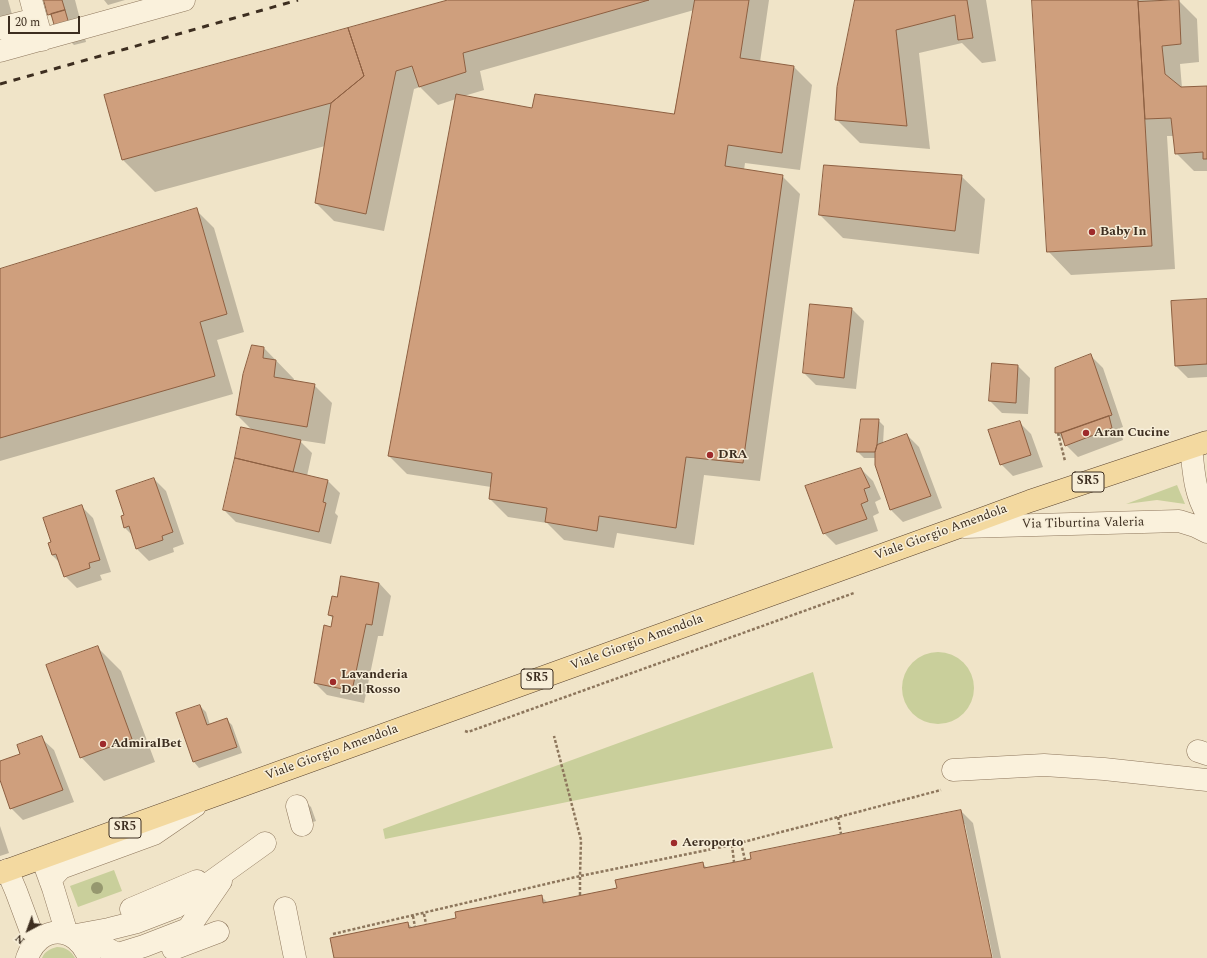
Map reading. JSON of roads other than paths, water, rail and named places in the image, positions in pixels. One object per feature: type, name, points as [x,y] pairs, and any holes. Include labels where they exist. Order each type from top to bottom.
[{"type":"main road","name":"Viale Giorgio Amendola","points":[[3,871],[1030,501],[1202,449]]},
{"type":"street","points":[[0,28],[36,20],[184,0]]},
{"type":"street","points":[[0,51],[36,20]]},
{"type":"street","points":[[1202,449],[1196,486],[1200,500],[1207,514]]},
{"type":"street","name":"Via Tiburtina Valeria","points":[[957,527],[1179,522],[1195,526],[1207,532]]},
{"type":"street","points":[[953,770],[1044,765],[1104,769],[1207,780]]},
{"type":"street","points":[[50,880],[61,868],[154,834],[208,798]]},
{"type":"street","points":[[69,935],[92,920],[133,908],[229,868],[265,843]]},
{"type":"street","points":[[42,858],[69,935]]},
{"type":"street","points":[[3,871],[10,898],[31,950],[46,935],[56,933],[69,935],[92,950],[181,920],[229,868]]},
{"type":"street","points":[[285,908],[295,958]]},
{"type":"street","points":[[150,958],[218,932],[193,956]]},
{"type":"railway","points":[[0,84],[298,0]]},
{"type":"place","name":"Baby In","points":[[1092,232]]},
{"type":"place","name":"Aran Cucine","points":[[1086,433]]},
{"type":"place","name":"DRA","points":[[710,455]]},
{"type":"place","name":"Lavanderia Del Rosso","points":[[333,682]]},
{"type":"place","name":"AdmiralBet","points":[[103,744]]},
{"type":"place","name":"Aeroporto","points":[[674,843]]}]
